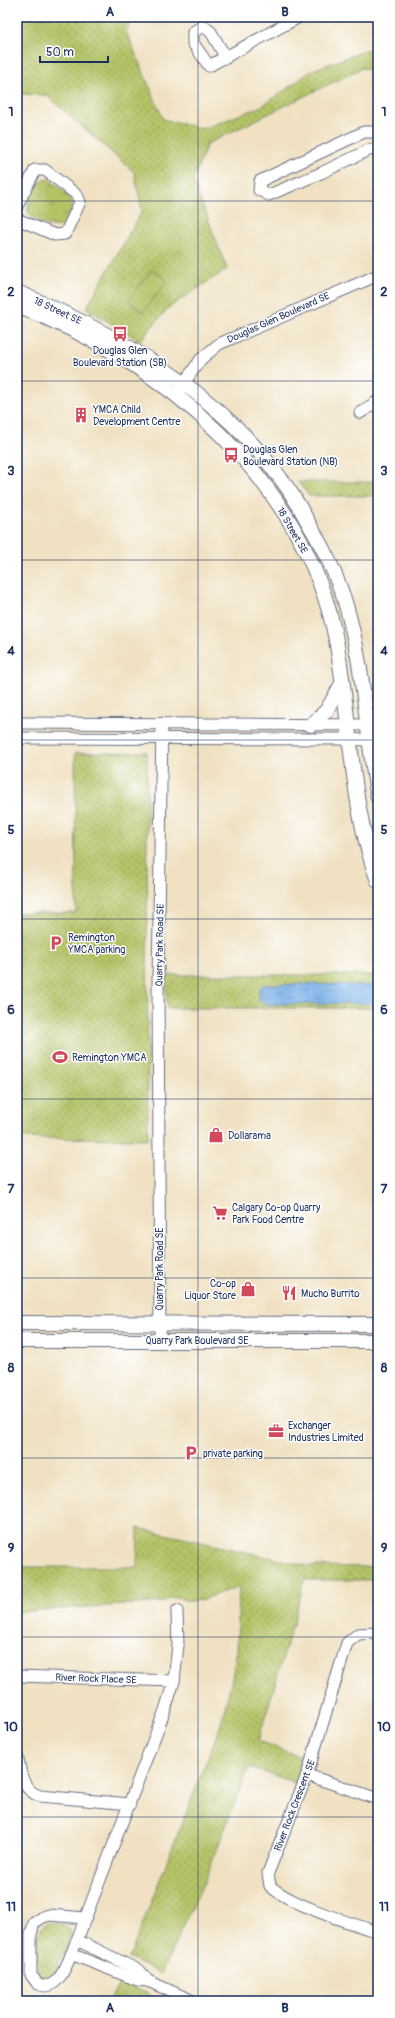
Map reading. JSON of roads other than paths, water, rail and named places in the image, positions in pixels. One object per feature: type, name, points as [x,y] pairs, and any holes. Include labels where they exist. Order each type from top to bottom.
[{"type":"main road","name":"18 Street SE","points":[[17,292],[61,310],[110,336],[184,383],[237,428],[257,449],[291,493],[317,538],[341,590],[350,619],[362,681],[373,725],[377,786]]},
{"type":"main road","name":"18 Street SE","points":[[17,306],[64,326],[106,349],[175,395],[213,427],[238,451],[261,479],[287,517],[305,549],[321,586],[336,638],[362,818],[372,866],[378,881]]},
{"type":"main road","points":[[311,725],[327,710],[343,682]]},
{"type":"main road","name":"Quarry Park Boulevard SE","points":[[17,1323],[378,1324]]},
{"type":"main road","name":"Quarry Park Boulevard SE","points":[[17,1340],[378,1341]]},
{"type":"street","points":[[226,58],[299,17]]},
{"type":"street","points":[[378,132],[364,132],[313,158],[260,181],[259,190],[269,195],[321,173],[369,150],[378,149]]},
{"type":"street","points":[[313,158],[321,173]]},
{"type":"street","points":[[17,206],[35,170],[45,170],[78,195],[80,202],[65,234],[55,235],[17,219]]},
{"type":"street","name":"Douglas Glen Boulevard SE","points":[[175,395],[202,359],[219,344],[378,275]]},
{"type":"street","points":[[360,413],[378,401]]},
{"type":"street","points":[[17,723],[311,725],[349,733],[374,741]]},
{"type":"street","name":"Quarry Park Road SE","points":[[160,1340],[158,983],[163,738],[162,723]]},
{"type":"street","points":[[17,738],[163,738],[349,733],[373,725]]},
{"type":"street","points":[[85,1918],[49,1915],[37,1920],[31,1928],[31,1975],[37,1984],[48,1986],[55,1983],[71,1954],[166,1710],[174,1681],[178,1645],[177,1611]]},
{"type":"street","name":"River Rock Crescent SE","points":[[378,1633],[358,1634],[347,1643],[307,1775],[268,1873],[270,1886],[281,1895],[343,1920],[378,1932]]},
{"type":"street","name":"River Rock Place SE","points":[[17,1676],[174,1681]]},
{"type":"street","points":[[17,1755],[24,1784],[32,1793],[40,1796],[130,1804]]},
{"type":"street","points":[[307,1775],[378,1800]]},
{"type":"street","points":[[77,1940],[140,1971],[148,1981]]},
{"type":"street","points":[[71,1954],[137,1980],[148,1981],[193,2001]]},
{"type":"water","points":[[310,984],[378,986],[378,1003],[265,1004],[259,999],[260,988],[264,985]]},
{"type":"place","name":"Douglas Glen Boulevard Station (SB)","points":[[120,334]]},
{"type":"place","name":"YMCA Child Development Centre","points":[[81,415]]},
{"type":"place","name":"Douglas Glen Boulevard Station (NB)","points":[[231,455]]},
{"type":"place","name":"Remington YMCA parking","points":[[56,943]]},
{"type":"place","name":"Remington YMCA","points":[[60,1057]]},
{"type":"place","name":"Dollarama","points":[[216,1135]]},
{"type":"place","name":"Calgary Co-op Quarry Park Food Centre","points":[[220,1213]]},
{"type":"place","name":"Co-op Liquor Store","points":[[248,1289]]},
{"type":"place","name":"Mucho Burrito","points":[[289,1293]]},
{"type":"place","name":"Exchanger Industries Limited","points":[[276,1431]]},
{"type":"place","name":"private parking","points":[[191,1453]]}]
